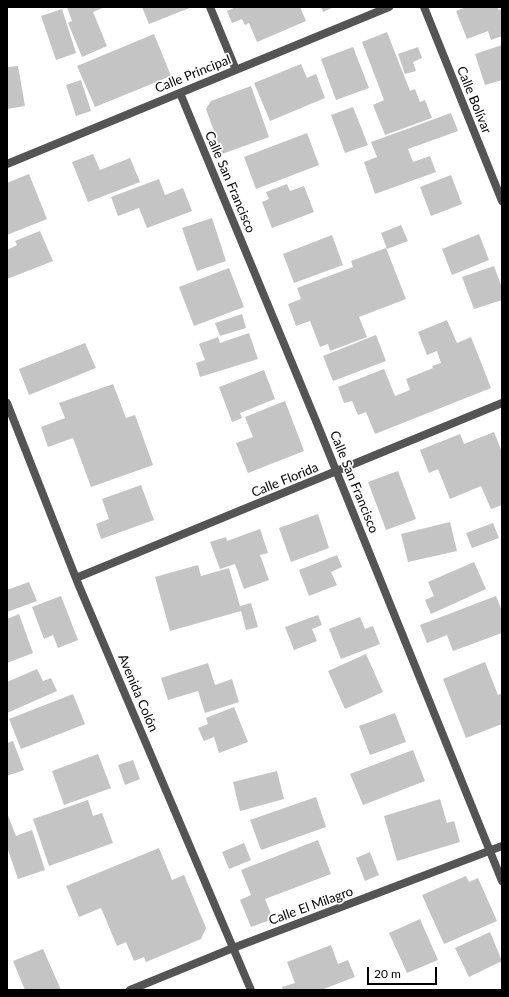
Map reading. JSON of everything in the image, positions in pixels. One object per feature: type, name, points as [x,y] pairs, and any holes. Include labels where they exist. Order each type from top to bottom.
[{"type":"street","points":[[210,7],[236,70]]},
{"type":"street","name":"Calle Principal","points":[[7,164],[389,7]]},
{"type":"street","name":"Calle Bolívar","points":[[424,7],[502,202]]},
{"type":"street","name":"Calle San Francisco","points":[[180,93],[502,881]]},
{"type":"street","name":"Calle Florida","points":[[76,578],[502,403]]},
{"type":"street","name":"Avenida Colón","points":[[7,404],[76,578],[250,990]]},
{"type":"street","name":"Calle El Milagro","points":[[130,990],[233,948],[502,846]]},
{"type":"building","points":[[67,7],[105,7],[93,12],[107,46],[82,57],[68,23],[72,21]]},
{"type":"building","points":[[142,7],[192,7],[149,24]]},
{"type":"building","points":[[236,7],[300,7],[306,21],[257,42],[249,23],[245,25],[242,19],[232,23],[227,11]]},
{"type":"building","points":[[321,7],[334,7],[323,12]]},
{"type":"building","points":[[466,7],[497,7],[499,10],[502,9],[502,36],[491,40],[488,31],[467,39],[456,11]]},
{"type":"building","points":[[62,9],[76,53],[56,60],[41,16]]},
{"type":"building","points":[[387,32],[410,91],[415,89],[420,102],[425,100],[432,118],[385,135],[373,105],[384,100],[362,42]]},
{"type":"building","points":[[154,34],[171,76],[95,107],[77,66]]},
{"type":"building","points":[[502,45],[502,80],[485,85],[475,54]]},
{"type":"building","points":[[353,47],[369,88],[336,100],[321,59]]},
{"type":"building","points":[[418,47],[422,58],[413,62],[416,71],[405,74],[398,54]]},
{"type":"building","points":[[301,64],[307,78],[316,74],[325,98],[270,121],[254,83]]},
{"type":"building","points":[[18,66],[25,106],[7,109],[7,67]]},
{"type":"building","points":[[81,80],[91,111],[76,116],[66,85]]},
{"type":"building","points":[[251,86],[269,137],[222,154],[206,109],[211,101]]},
{"type":"building","points":[[353,107],[368,145],[345,153],[331,115]]},
{"type":"building","points":[[451,113],[458,131],[408,149],[413,162],[430,156],[436,172],[375,194],[364,162],[377,157],[371,142]]},
{"type":"building","points":[[307,133],[319,165],[256,189],[244,157]]},
{"type":"building","points":[[93,154],[100,170],[130,158],[140,182],[88,202],[72,162]]},
{"type":"building","points":[[29,174],[47,219],[7,235],[7,183]]},
{"type":"building","points":[[451,175],[462,204],[431,216],[420,187]]},
{"type":"building","points":[[159,179],[165,195],[183,188],[192,211],[147,228],[139,208],[118,216],[111,197]]},
{"type":"building","points":[[287,184],[290,191],[304,186],[314,212],[272,228],[262,202],[269,199],[266,192]]},
{"type":"building","points":[[212,218],[226,261],[197,271],[182,228]]},
{"type":"building","points":[[401,225],[408,241],[387,249],[381,233]]},
{"type":"building","points":[[40,231],[53,261],[7,279],[7,250],[17,245],[15,241]]},
{"type":"building","points":[[479,234],[489,260],[452,275],[442,249]]},
{"type":"building","points":[[332,235],[343,265],[294,283],[283,254]]},
{"type":"building","points":[[386,248],[406,299],[359,317],[367,337],[330,351],[328,344],[320,347],[310,321],[296,326],[288,304],[301,299],[297,288],[353,267],[351,261]]},
{"type":"building","points":[[494,266],[502,288],[502,300],[474,309],[462,277]]},
{"type":"building","points":[[229,268],[244,307],[194,326],[179,287]]},
{"type":"building","points":[[242,314],[246,328],[220,336],[215,323]]},
{"type":"building","points":[[447,320],[457,343],[471,337],[491,388],[375,434],[366,412],[358,415],[352,401],[344,403],[338,387],[384,369],[395,396],[410,390],[406,379],[433,368],[432,366],[441,363],[437,351],[427,355],[418,332]]},
{"type":"building","points":[[249,333],[258,359],[200,377],[196,363],[205,360],[199,344],[218,337],[220,343]]},
{"type":"building","points":[[376,335],[386,361],[333,381],[323,356]]},
{"type":"building","points":[[85,343],[96,368],[29,395],[19,369]]},
{"type":"building","points":[[264,370],[275,399],[240,413],[242,418],[232,422],[219,387]]},
{"type":"building","points":[[113,384],[126,418],[135,415],[153,465],[91,487],[73,438],[48,447],[41,427],[65,418],[59,403]]},
{"type":"building","points":[[285,401],[304,451],[248,473],[236,443],[253,437],[245,417]]},
{"type":"building","points":[[494,432],[502,452],[502,505],[491,509],[481,486],[450,499],[438,469],[429,473],[420,450],[460,434],[464,444]]},
{"type":"building","points":[[398,471],[416,519],[386,530],[368,482]]},
{"type":"building","points":[[141,485],[154,520],[101,539],[96,524],[109,519],[102,499]]},
{"type":"building","points":[[318,514],[329,548],[291,562],[279,528]]},
{"type":"building","points":[[450,522],[457,551],[408,562],[401,534]]},
{"type":"building","points":[[493,523],[499,538],[472,548],[466,533]]},
{"type":"building","points":[[260,529],[268,553],[260,555],[269,580],[244,589],[235,564],[220,569],[210,542],[226,537],[227,541]]},
{"type":"building","points":[[337,555],[342,567],[331,572],[337,585],[309,596],[299,570]]},
{"type":"building","points":[[474,562],[486,589],[431,614],[425,600],[434,596],[428,582]]},
{"type":"building","points":[[198,565],[201,576],[229,568],[240,606],[251,603],[258,627],[246,630],[241,611],[170,631],[155,577]]},
{"type":"building","points":[[29,582],[37,601],[7,612],[7,590]]},
{"type":"building","points":[[61,596],[78,640],[58,648],[53,635],[44,639],[32,607]]},
{"type":"building","points":[[496,596],[502,611],[502,633],[453,651],[447,635],[427,643],[420,625]]},
{"type":"building","points":[[19,614],[33,653],[7,663],[7,619]]},
{"type":"building","points":[[318,615],[322,625],[312,629],[317,641],[294,650],[285,627]]},
{"type":"building","points":[[360,617],[365,629],[373,626],[380,644],[341,659],[329,629]]},
{"type":"building","points":[[366,654],[383,692],[345,709],[328,671]]},
{"type":"building","points":[[485,662],[498,695],[502,693],[502,724],[466,738],[443,679]]},
{"type":"building","points":[[208,663],[215,685],[232,679],[239,702],[205,713],[198,691],[168,700],[161,678]]},
{"type":"building","points":[[37,669],[43,681],[51,678],[57,691],[7,713],[7,682]]},
{"type":"building","points":[[73,694],[85,724],[21,749],[9,719]]},
{"type":"building","points":[[234,707],[248,742],[219,753],[214,737],[204,741],[198,728],[208,724],[206,718]]},
{"type":"building","points":[[395,713],[406,742],[370,755],[359,726]]},
{"type":"building","points":[[13,741],[24,770],[7,776],[7,743]]},
{"type":"building","points":[[413,750],[425,781],[363,805],[350,774]]},
{"type":"building","points":[[98,754],[111,788],[64,805],[52,771]]},
{"type":"building","points":[[133,760],[140,779],[125,785],[118,765]]},
{"type":"building","points":[[277,771],[284,799],[240,811],[233,782]]},
{"type":"building","points":[[316,797],[326,827],[261,850],[250,820]]},
{"type":"building","points":[[440,799],[447,823],[454,821],[460,842],[397,861],[384,816]]},
{"type":"building","points":[[88,800],[93,816],[102,813],[113,843],[49,866],[33,819]]},
{"type":"building","points":[[7,813],[16,836],[32,830],[45,870],[18,879],[7,847]]},
{"type":"building","points":[[318,840],[331,874],[265,899],[273,919],[251,927],[240,900],[251,895],[241,870]]},
{"type":"building","points":[[244,843],[251,860],[229,869],[222,852]]},
{"type":"building","points":[[159,848],[172,880],[184,875],[206,928],[201,939],[146,962],[144,957],[134,961],[126,942],[117,946],[101,908],[79,917],[66,886]]},
{"type":"building","points":[[370,852],[379,875],[365,881],[356,858]]},
{"type":"building","points":[[466,876],[469,882],[478,878],[497,921],[444,944],[422,895]]},
{"type":"building","points":[[420,919],[438,960],[407,973],[389,933]]},
{"type":"building","points":[[490,932],[502,961],[469,977],[455,948]]},
{"type":"building","points":[[331,945],[338,964],[348,960],[355,977],[321,990],[283,990],[282,987],[295,983],[287,962]]},
{"type":"building","points":[[43,949],[61,990],[25,990],[13,961]]}]
